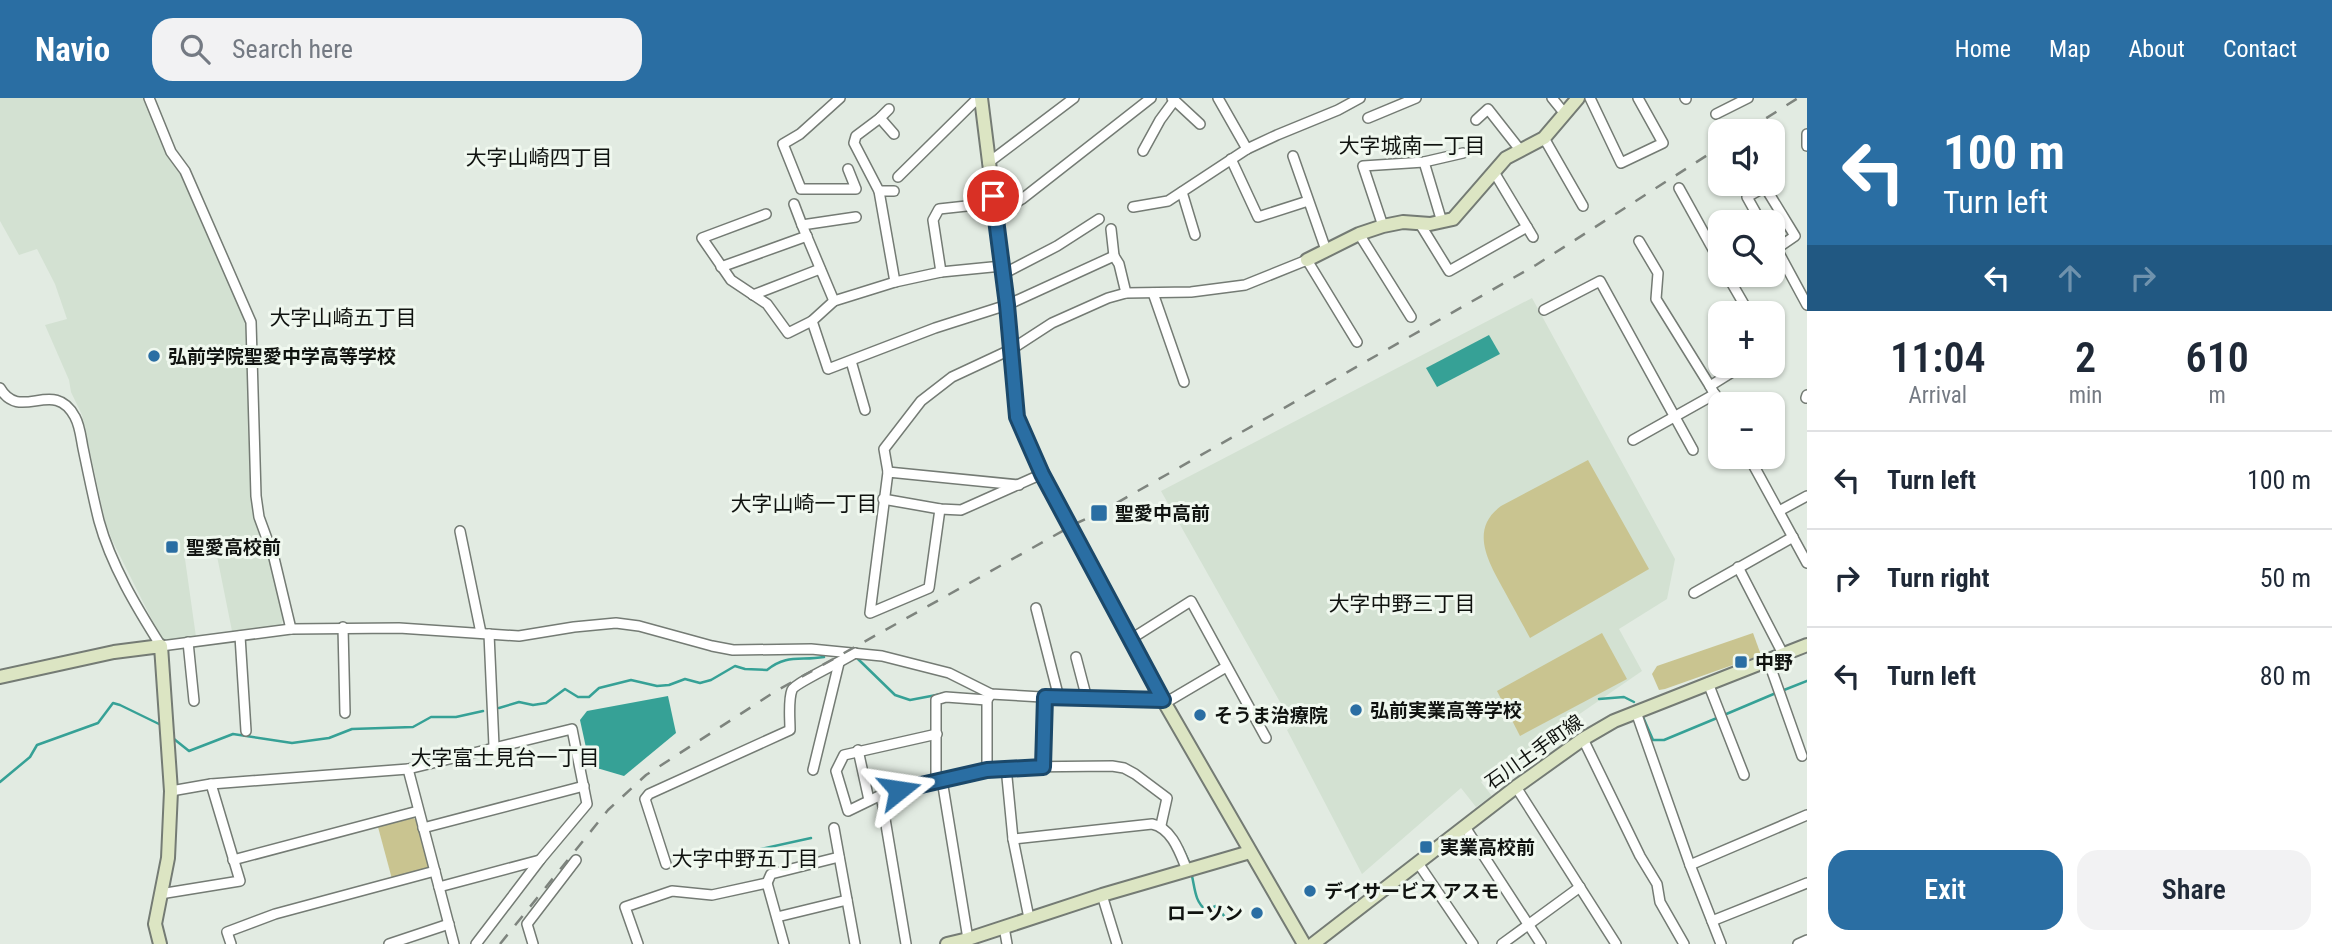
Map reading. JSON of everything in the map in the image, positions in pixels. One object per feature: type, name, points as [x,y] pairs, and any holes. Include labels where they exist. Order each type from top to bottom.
[{"type":"street","points":[[149,98],[171,152],[185,172],[251,322],[256,496],[259,517],[274,558],[291,629]]},
{"type":"street","points":[[840,98],[800,134],[783,144],[801,189],[856,189],[848,169]]},
{"type":"street","points":[[979,98],[1007,305],[1017,417],[1042,474],[1164,701],[1304,944]]},
{"type":"street","points":[[898,177],[979,98]]},
{"type":"street","points":[[988,163],[1074,98]]},
{"type":"street","points":[[995,216],[1022,199],[1151,98]]},
{"type":"street","points":[[1218,98],[1247,149]]},
{"type":"street","points":[[1133,207],[1168,201],[1247,149],[1360,98]]},
{"type":"street","points":[[1368,118],[1416,98]]},
{"type":"street","points":[[1552,98],[1565,114]]},
{"type":"street","points":[[940,509],[929,588],[870,613],[888,472],[884,449],[921,401],[952,377],[1012,349],[1052,323],[1108,298],[1126,293],[1216,290],[1245,285],[1383,226],[1453,219],[1506,158],[1544,138],[1578,98]]},
{"type":"street","points":[[1590,98],[1621,163],[1663,143],[1638,98]]},
{"type":"street","points":[[1716,114],[1748,98]]},
{"type":"street","points":[[1143,151],[1173,99],[1200,124]]},
{"type":"street","points":[[889,109],[856,136],[854,143],[879,191],[895,282]]},
{"type":"street","points":[[1476,120],[1488,109],[1521,150]]},
{"type":"street","points":[[880,118],[894,134]]},
{"type":"street","points":[[1807,134],[1807,146]]},
{"type":"street","points":[[1544,138],[1583,206]]},
{"type":"street","points":[[1383,226],[1363,166],[1424,162],[1463,153]]},
{"type":"street","points":[[1293,156],[1326,250]]},
{"type":"street","points":[[1231,159],[1258,217],[1308,201]]},
{"type":"street","points":[[1424,162],[1442,222]]},
{"type":"street","points":[[1494,172],[1533,237]]},
{"type":"street","points":[[1754,210],[1747,197],[1765,187],[1779,210]]},
{"type":"street","points":[[1679,188],[1708,240]]},
{"type":"street","points":[[879,191],[894,191]]},
{"type":"street","points":[[1182,192],[1195,235]]},
{"type":"street","points":[[941,272],[933,220],[939,209],[993,203]]},
{"type":"street","points":[[794,204],[834,301]]},
{"type":"street","points":[[766,214],[702,238],[731,280],[767,304],[788,333],[812,321],[834,301],[895,282],[941,272],[1002,270],[1057,246],[1099,219]]},
{"type":"street","points":[[802,225],[856,217]]},
{"type":"street","points":[[1785,220],[1795,236],[1785,240]]},
{"type":"street","points":[[1420,224],[1449,271],[1527,227]]},
{"type":"street","points":[[1111,229],[1114,256],[1119,264],[1126,293]]},
{"type":"street","points":[[1359,234],[1411,317]]},
{"type":"street","points":[[721,268],[807,236]]},
{"type":"street","points":[[1639,241],[1658,272],[1657,299],[1712,390]]},
{"type":"street","points":[[812,321],[828,369],[936,328],[1007,305],[1114,256]]},
{"type":"street","points":[[1307,260],[1357,342]]},
{"type":"street","points":[[1785,264],[1807,305]]},
{"type":"street","points":[[753,295],[820,269]]},
{"type":"street","points":[[1544,310],[1600,281],[1693,450]]},
{"type":"street","points":[[1153,293],[1184,382]]},
{"type":"street","points":[[851,362],[865,410]]},
{"type":"street","points":[[1633,440],[1675,416],[1727,378]]},
{"type":"street","points":[[0,388],[5,396],[14,402],[29,403],[50,398],[65,402],[77,419],[99,523],[114,562],[161,646],[171,791],[168,858],[155,924],[160,944]]},
{"type":"street","points":[[1756,469],[1807,563]]},
{"type":"street","points":[[888,472],[1019,485]]},
{"type":"street","points":[[883,499],[961,510],[1042,474]]},
{"type":"street","points":[[1779,511],[1807,496]]},
{"type":"street","points":[[460,531],[485,634],[494,746]]},
{"type":"street","points":[[1694,593],[1793,537]]},
{"type":"street","points":[[1738,567],[1783,654]]},
{"type":"street","points":[[1131,639],[1191,601],[1266,738]]},
{"type":"street","points":[[1036,608],[1059,698]]},
{"type":"street","points":[[0,677],[114,652],[291,629],[343,627],[519,636],[574,627],[616,624],[639,626],[733,650],[811,649],[882,656],[949,673],[989,697]]},
{"type":"street","points":[[343,627],[345,713]]},
{"type":"street","points":[[240,636],[246,731]]},
{"type":"street","points":[[188,642],[194,701]]},
{"type":"street","name":"石川土手町線","points":[[1313,944],[1516,787],[1583,739],[1614,721],[1807,645]]},
{"type":"street","points":[[666,864],[645,799],[649,794],[790,730],[791,691],[796,684],[855,653]]},
{"type":"street","points":[[1076,657],[1087,699]]},
{"type":"street","points":[[1768,660],[1802,757]]},
{"type":"street","points":[[813,770],[839,663]]},
{"type":"street","points":[[968,939],[939,780],[936,700],[946,697],[1045,697],[1164,701],[1226,667]]},
{"type":"street","points":[[1708,683],[1745,775]]},
{"type":"street","points":[[987,770],[989,697]]},
{"type":"street","points":[[1043,767],[1045,697]]},
{"type":"street","points":[[1636,712],[1721,944]]},
{"type":"street","points":[[171,791],[211,784],[408,769],[572,729],[587,804],[476,944]]},
{"type":"street","points":[[937,734],[844,755],[836,771],[848,811],[881,795],[987,770],[1006,767],[1112,766],[1124,768],[1167,798],[1161,825]]},
{"type":"street","points":[[1583,739],[1640,856],[1657,884],[1660,902],[1684,944]]},
{"type":"street","points":[[858,750],[869,800]]},
{"type":"street","points":[[1006,767],[1013,839],[1030,918]]},
{"type":"street","points":[[408,769],[454,944]]},
{"type":"street","points":[[160,894],[240,881],[211,784]]},
{"type":"street","points":[[423,828],[584,786]]},
{"type":"street","points":[[1516,787],[1616,944]]},
{"type":"street","points":[[881,795],[906,944]]},
{"type":"street","points":[[233,860],[418,811]]},
{"type":"street","points":[[1690,864],[1807,815]]},
{"type":"street","points":[[1013,839],[1161,825],[1177,845],[1187,870]]},
{"type":"street","points":[[1465,827],[1541,944]]},
{"type":"street","points":[[834,828],[855,944]]},
{"type":"street","points":[[947,944],[1250,852]]},
{"type":"street","points":[[784,944],[767,883],[771,874],[839,857]]},
{"type":"street","points":[[439,887],[540,860]]},
{"type":"street","points":[[533,944],[527,924],[576,860]]},
{"type":"street","points":[[1418,863],[1473,944]]},
{"type":"street","points":[[230,944],[227,932],[275,914],[435,871]]},
{"type":"street","points":[[638,944],[625,906],[672,891],[712,895],[767,883]]},
{"type":"street","points":[[1712,922],[1807,883]]},
{"type":"street","points":[[1502,944],[1580,887]]},
{"type":"street","points":[[1102,895],[1117,944]]},
{"type":"street","points":[[777,917],[847,900]]},
{"type":"street","points":[[388,944],[449,924]]},
{"type":"street","points":[[1004,927],[1007,944]]},
{"type":"street","points":[[1798,944],[1807,940]]},
{"type":"shaded area","name":"弘前学院聖愛中学高等学校","points":[[0,98],[150,98],[248,318],[254,513],[268,544],[285,617],[280,626],[232,631],[217,556],[185,559],[196,637],[164,641],[153,622],[105,521],[82,415],[45,325],[67,319],[55,284],[37,249],[19,255],[0,221]]},
{"type":"shaded area","points":[[1532,298],[1675,559],[1667,599],[1619,629],[1642,671],[1481,782],[1492,796],[1476,807],[1461,788],[1362,874],[1287,730],[1293,725],[1161,491]]},
{"type":"shaded area","points":[[1588,460],[1649,569],[1530,638],[1489,560],[1485,549],[1485,526],[1501,506]]},
{"type":"shaded area","points":[[1602,633],[1627,679],[1520,736],[1497,691]]},
{"type":"shaded area","points":[[1753,633],[1761,655],[1659,690],[1652,674],[1657,666]]},
{"type":"shaded area","points":[[413,818],[417,820],[429,866],[427,869],[392,879],[378,827]]},
{"type":"water","points":[[1489,335],[1500,354],[1437,387],[1426,368]]},
{"type":"water","points":[[668,696],[676,733],[624,776],[590,766],[580,720],[587,711]]},
{"type":"waterway","points":[[499,708],[519,702],[533,705],[546,703],[565,689],[578,697],[589,697],[599,688],[631,680],[657,686],[685,679],[700,683],[711,680],[735,666],[767,670],[787,660],[824,657]]},
{"type":"waterway","points":[[858,659],[895,695],[910,700],[947,693]]},
{"type":"waterway","points":[[1784,690],[1807,681]]},
{"type":"waterway","points":[[1724,715],[1776,693]]},
{"type":"waterway","points":[[1599,699],[1624,697],[1634,702]]},
{"type":"waterway","points":[[0,782],[30,757],[37,745],[98,723],[113,703],[159,724]]},
{"type":"waterway","points":[[174,739],[189,751],[233,734],[292,743],[329,738],[352,729],[413,727],[431,717],[456,717],[483,711]]},
{"type":"waterway","points":[[1643,717],[1653,740],[1664,740],[1717,718]]},
{"type":"waterway","points":[[701,862],[811,838]]},
{"type":"waterway","points":[[1182,847],[1189,862]]},
{"type":"waterway","points":[[1192,876],[1202,907],[1206,910],[1216,906],[1225,917],[1232,918]]},
{"type":"railway","points":[[1765,119],[1798,98]]},
{"type":"railway","points":[[500,944],[608,810],[646,775],[776,691],[1099,513],[1536,265],[1708,155]]},
{"type":"place","name":"弘前学院聖愛中学高等学校","points":[[154,356]]},
{"type":"place","name":"聖愛中高前","points":[[1099,513]]},
{"type":"place","name":"聖愛高校前","points":[[172,547]]},
{"type":"place","name":"中野","points":[[1741,662]]},
{"type":"place","name":"弘前実業高等学校","points":[[1356,710]]},
{"type":"place","name":"そうま治療院","points":[[1200,715]]},
{"type":"place","name":"実業高校前","points":[[1426,847]]},
{"type":"place","name":"デイサービス アスモ","points":[[1310,891]]},
{"type":"place","name":"ローソン","points":[[1257,913]]},
{"type":"district","name":"大字城南一丁目","points":[[1412,146]]},
{"type":"district","name":"大字山崎四丁目","points":[[539,158]]},
{"type":"district","name":"大字山崎五丁目","points":[[343,318]]},
{"type":"district","name":"大字山崎一丁目","points":[[804,504]]},
{"type":"district","name":"大字中野三丁目","points":[[1402,604]]},
{"type":"district","name":"大字富士見台一丁目","points":[[505,758]]},
{"type":"district","name":"大字中野五丁目","points":[[745,859]]},
{"type":"route","points":[[899,790],[987,770],[1043,767],[1045,697],[1163,700],[1042,474],[1017,417],[1012,349],[993,196]]}]
